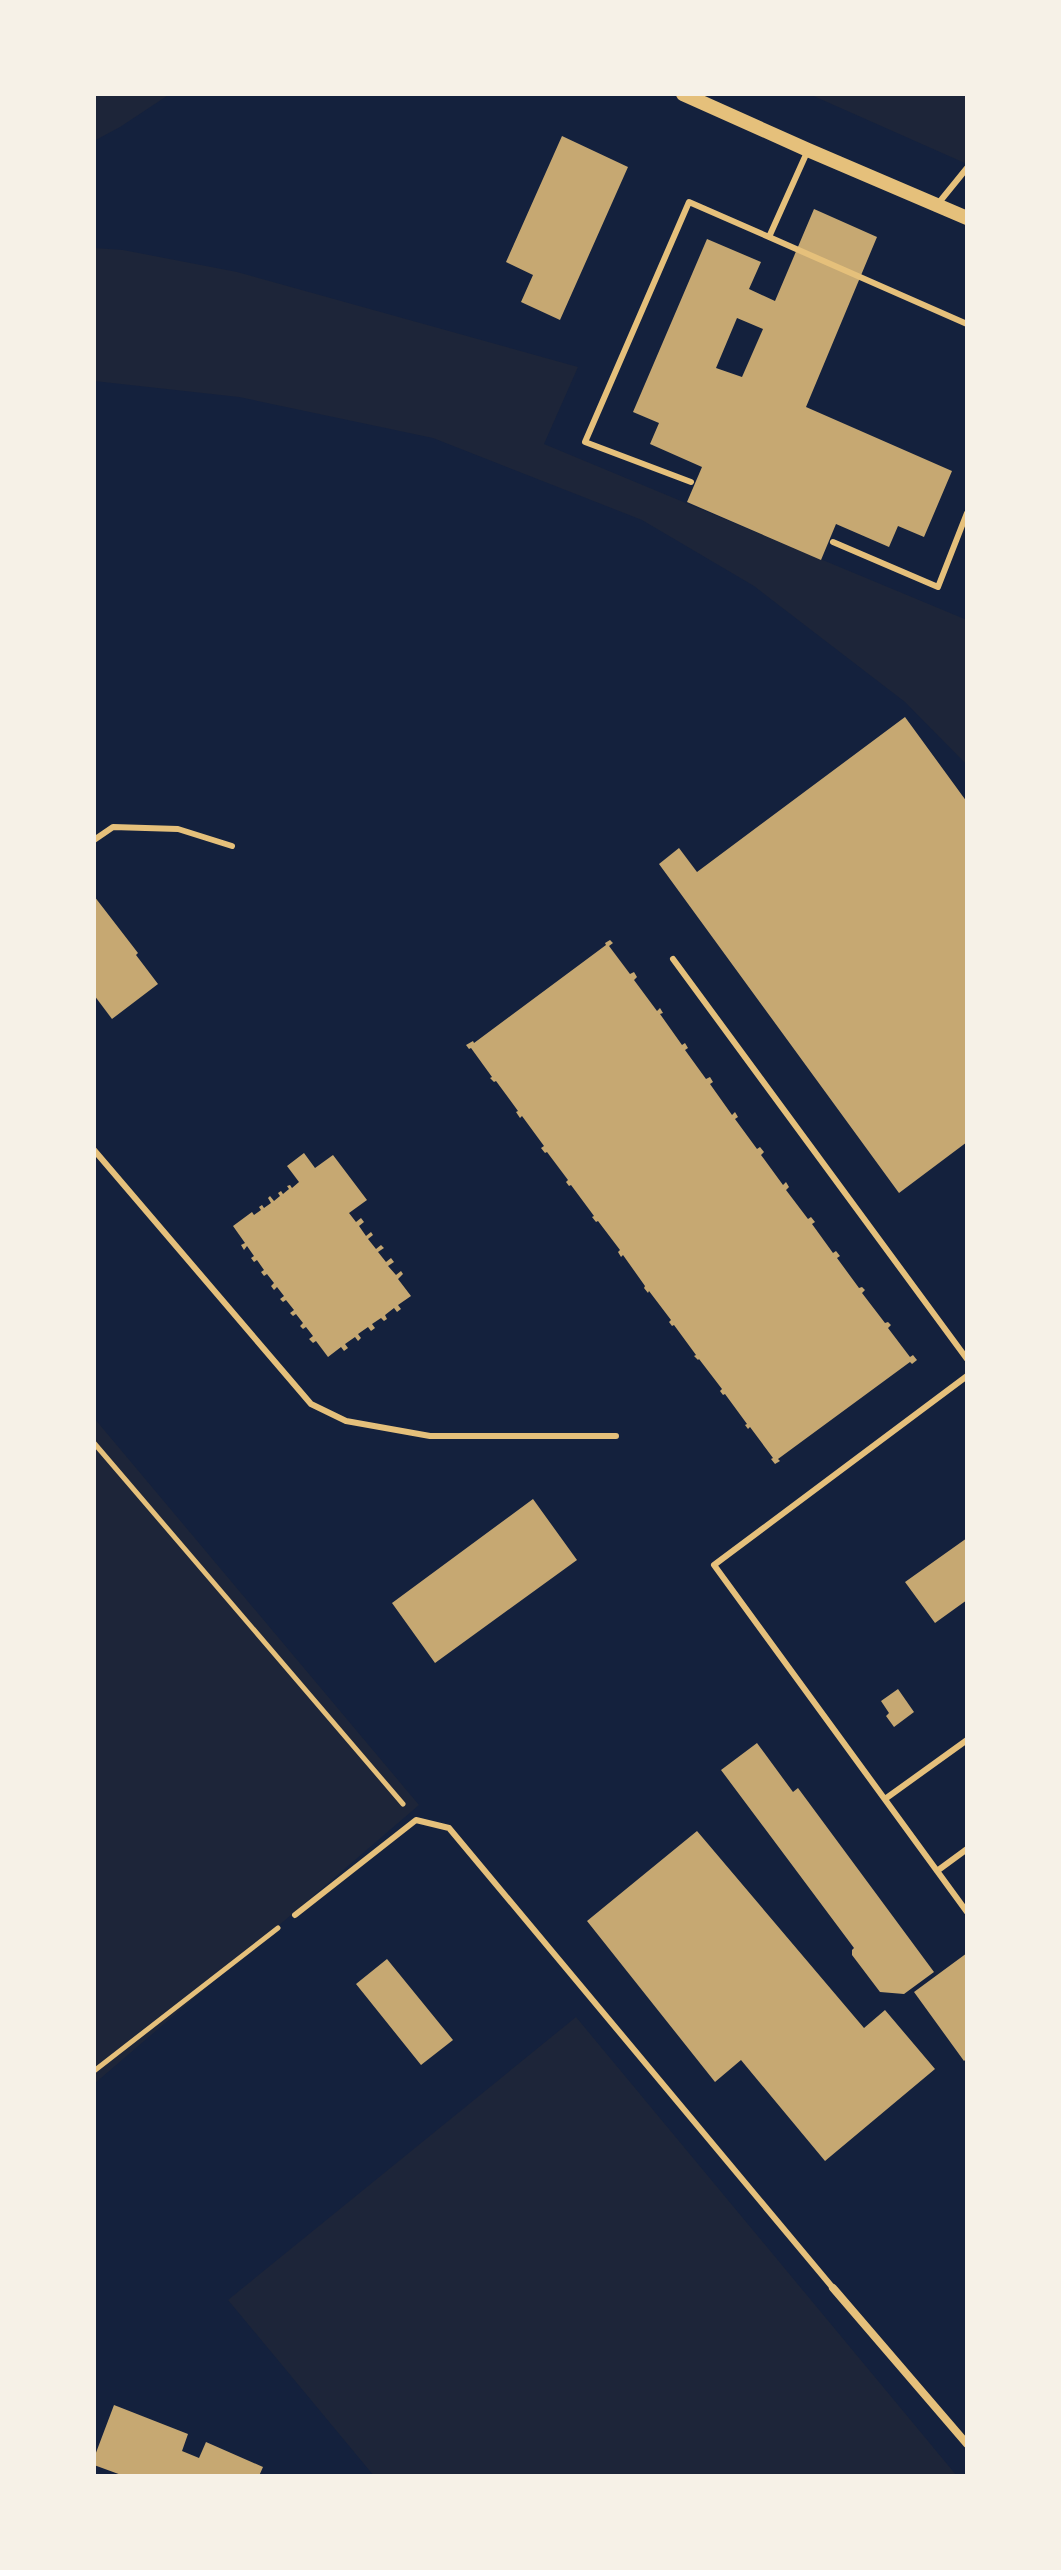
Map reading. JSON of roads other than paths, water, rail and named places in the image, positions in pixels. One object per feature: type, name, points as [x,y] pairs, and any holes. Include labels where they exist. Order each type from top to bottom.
[{"type":"street","points":[[683,94],[967,218]]},
{"type":"street","points":[[833,2288],[967,2444]]},
{"type":"lane","points":[[769,237],[808,150]]},
{"type":"lane","points":[[937,205],[967,168]]},
{"type":"lane","points":[[691,482],[585,442],[689,202],[967,324]]},
{"type":"lane","points":[[833,542],[938,587],[967,513]]},
{"type":"lane","points":[[94,840],[113,827],[178,829],[232,846]]},
{"type":"lane","points":[[673,959],[967,1359]]},
{"type":"lane","points":[[94,1150],[311,1404],[346,1421],[430,1436],[616,1436]]},
{"type":"lane","points":[[967,1376],[714,1565],[967,1912]]},
{"type":"lane","points":[[885,1799],[967,1740]]},
{"type":"lane","points":[[295,1915],[416,1820],[449,1828],[833,2288]]},
{"type":"lane","points":[[937,1871],[967,1849]]}]
